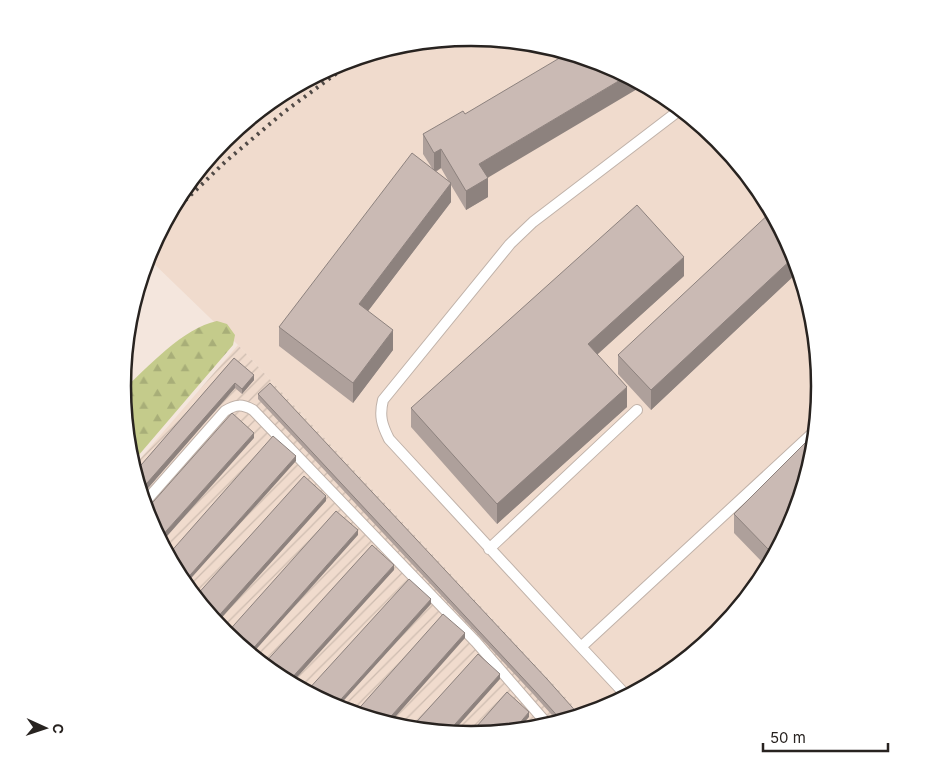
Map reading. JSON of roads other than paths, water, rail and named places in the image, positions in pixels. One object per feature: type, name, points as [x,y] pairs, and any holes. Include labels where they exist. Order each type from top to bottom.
[{"type":"lane","points":[[623,692],[389,439],[382,425],[381,410],[383,400],[510,244],[533,222],[675,114]]},
{"type":"lane","points":[[149,497],[225,411],[233,406],[243,404],[253,410],[476,642],[543,719]]},
{"type":"lane","points":[[489,549],[637,410]]},
{"type":"lane","points":[[581,646],[808,438]]},
{"type":"railway","points":[[190,196],[225,162],[284,112],[334,75]]}]
